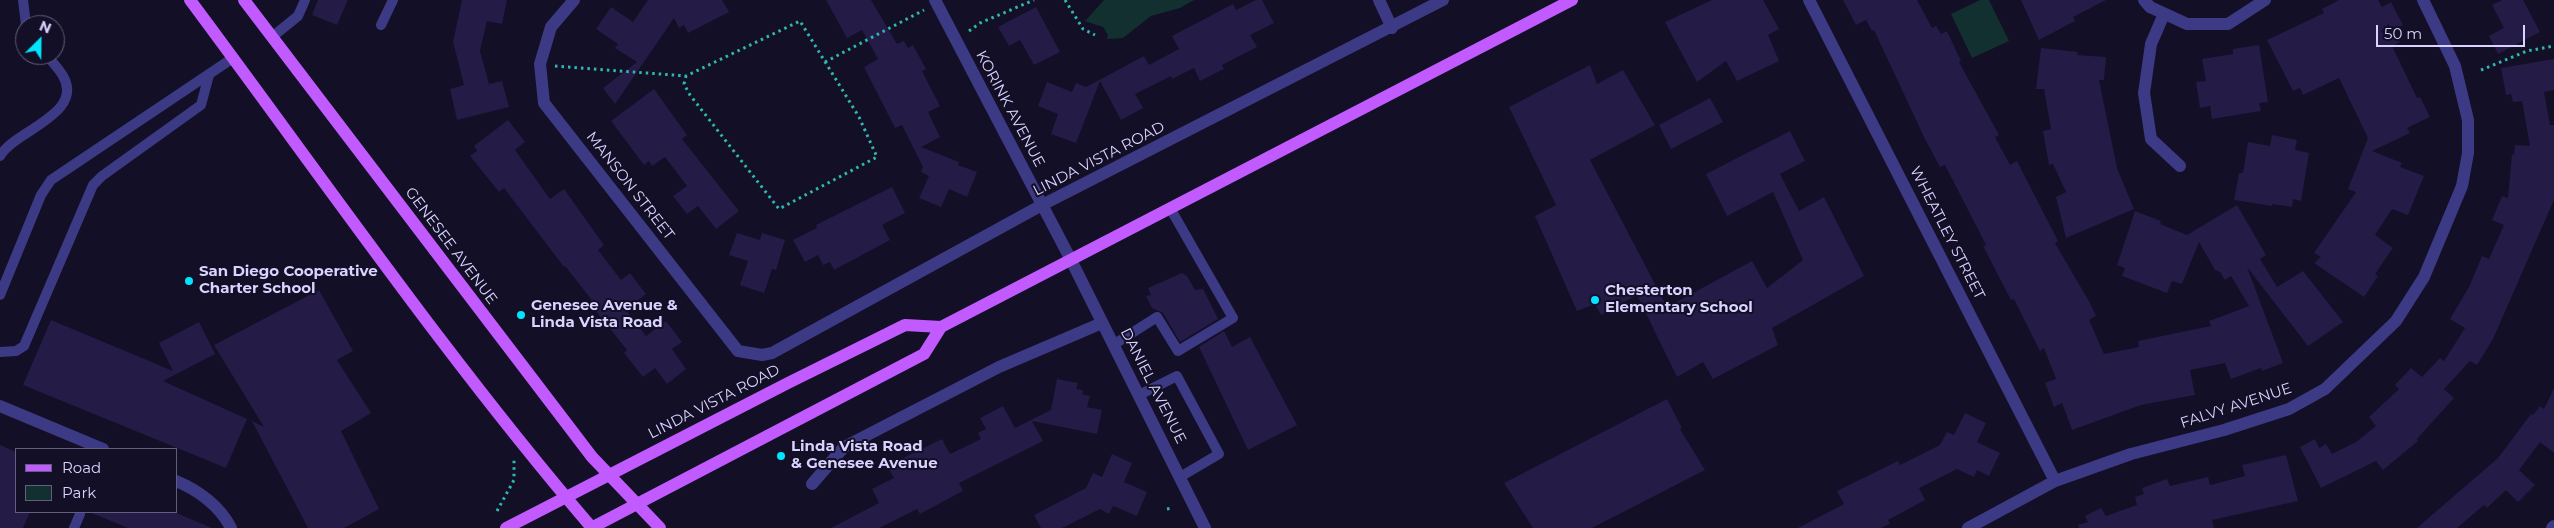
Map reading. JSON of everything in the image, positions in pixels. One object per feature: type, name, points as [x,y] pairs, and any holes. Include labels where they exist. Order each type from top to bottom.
[{"type":"main road","points":[[190,0],[444,341],[591,528],[924,354],[941,327],[1572,0]]},
{"type":"main road","name":"GENESEE AVENUE","points":[[244,0],[607,475],[660,528]]},
{"type":"main road","name":"LINDA VISTA ROAD","points":[[506,528],[905,325],[941,327]]},
{"type":"street","name":"MANSON STREET","points":[[574,0],[551,27],[540,64],[544,103],[738,351],[762,355],[772,353]]},
{"type":"street","points":[[1379,0],[1392,28]]},
{"type":"street","name":"LINDA VISTA ROAD","points":[[772,353],[1042,205],[1392,28],[1443,0]]},
{"type":"street","name":"WHEATLEY STREET","points":[[1809,0],[2055,481]]},
{"type":"street","points":[[2144,0],[2150,7],[2186,24],[2228,24],[2265,0]]},
{"type":"street","name":"FALVY AVENUE","points":[[1968,528],[2055,481],[2130,454],[2224,430],[2289,409],[2325,389],[2396,321],[2424,276],[2462,186],[2468,153],[2468,120],[2455,66],[2423,0]]},
{"type":"street","name":"KORINK AVENUE","points":[[936,2],[1071,260]]},
{"type":"street","points":[[2164,14],[2151,44],[2144,93],[2152,139],[2180,166]]},
{"type":"street","name":"DANIEL AVENUE","points":[[1071,260],[1180,477],[1200,526]]},
{"type":"street","points":[[812,484],[844,447],[999,367],[1102,323]]},
{"type":"street","points":[[0,406],[101,448]]},
{"type":"street","points":[[178,482],[194,488],[212,504],[224,515],[230,528]]},
{"type":"lane","points":[[23,0],[25,15]]},
{"type":"lane","points":[[272,36],[298,16],[305,0]]},
{"type":"lane","points":[[381,25],[393,0]]},
{"type":"lane","points":[[0,295],[41,195],[51,180],[233,58]]},
{"type":"lane","points":[[0,156],[16,138],[44,123],[59,110],[66,94],[64,78],[54,65]]},
{"type":"lane","points":[[0,352],[16,351],[24,346],[93,185],[102,176],[201,105],[209,74]]},
{"type":"lane","points":[[1113,345],[1157,316],[1178,350],[1232,318],[1170,208]]},
{"type":"lane","points":[[1139,395],[1177,376],[1219,454],[1180,477]]},
{"type":"lane","points":[[74,528],[80,514]]},
{"type":"path","points":[[956,40],[980,23],[1034,0]]},
{"type":"path","points":[[1065,0],[1083,28],[1095,35]]},
{"type":"path","points":[[825,62],[936,2]]},
{"type":"path","points":[[540,64],[686,76],[800,21],[859,118],[877,158],[779,209],[690,96],[684,84],[686,76]]},
{"type":"path","points":[[2481,70],[2527,51],[2554,46]]},
{"type":"path","points":[[497,511],[514,480],[514,456]]},
{"type":"path","points":[[1168,509],[1172,508]]},
{"type":"green space","points":[[1104,0],[1194,0],[1180,8],[1151,16],[1123,38],[1107,39],[1108,35],[1103,27],[1085,21]]},
{"type":"green space","points":[[1980,0],[1989,0],[2009,41],[1972,58],[1951,14]]},
{"type":"building","points":[[318,0],[348,0],[337,25],[312,15]]},
{"type":"building","points":[[462,0],[507,0],[502,24],[487,21],[480,51],[489,84],[502,81],[509,107],[457,120],[450,89],[464,85],[453,42]]},
{"type":"building","points":[[648,0],[722,0],[729,12],[688,33],[684,25],[679,28],[674,18],[615,104],[603,88],[637,62],[615,48],[618,44],[596,29],[611,7],[633,22]]},
{"type":"building","points":[[826,0],[871,0],[897,44],[904,41],[908,48],[913,45],[926,69],[922,71],[940,106],[928,112],[940,137],[921,147],[959,162],[958,165],[977,172],[967,197],[949,189],[941,207],[919,198],[929,176],[921,172],[923,167],[902,125],[895,128],[864,67],[878,59],[862,30],[847,38]]},
{"type":"building","points":[[1256,0],[1262,0],[1274,23],[1250,35],[1257,47],[1222,65],[1224,69],[1200,81],[1194,68],[1172,79],[1171,76],[1135,94],[1143,108],[1121,120],[1100,81],[1076,143],[1051,134],[1058,114],[1038,106],[1047,82],[1072,92],[1076,83],[1086,87],[1144,56],[1149,65],[1179,49],[1172,36],[1233,4],[1236,10]]},
{"type":"building","points":[[1712,0],[1763,0],[1779,29],[1768,35],[1779,61],[1737,81],[1726,61],[1697,82],[1665,22]]},
{"type":"building","points":[[1843,0],[1917,0],[1932,28],[1936,26],[1941,34],[1947,31],[1961,61],[1959,62],[1999,135],[1995,137],[2010,165],[2017,161],[2058,241],[2055,243],[2090,303],[2096,316],[2089,320],[2104,354],[2139,347],[2138,341],[2211,326],[2209,321],[2249,306],[2231,276],[2225,280],[2220,272],[2215,270],[2199,242],[2182,284],[2172,281],[2167,293],[2122,276],[2125,268],[2117,265],[2135,211],[2161,221],[2160,224],[2187,235],[2237,205],[2266,255],[2260,259],[2277,287],[2303,271],[2343,322],[2308,346],[2247,267],[2283,363],[2262,371],[2261,368],[2231,379],[2225,363],[2190,370],[2195,395],[2141,405],[2072,430],[2062,403],[2054,407],[2045,383],[2056,379],[2044,348],[2040,351],[2014,299],[2011,300],[1983,246],[1986,245],[1945,165],[1940,167],[1924,137],[1874,30],[1872,31],[1866,20],[1856,25]]},
{"type":"building","points":[[2021,0],[2106,0],[2073,17],[2075,21],[2039,40]]},
{"type":"building","points":[[2339,0],[2378,0],[2382,7],[2391,2],[2403,25],[2394,30],[2400,42],[2392,46],[2417,98],[2420,97],[2430,117],[2407,128],[2410,133],[2372,151],[2402,163],[2400,167],[2424,176],[2408,215],[2392,209],[2375,235],[2393,248],[2375,274],[2378,276],[2364,297],[2314,263],[2321,257],[2314,253],[2356,192],[2348,189],[2368,138],[2339,78],[2303,95],[2300,88],[2293,91],[2267,40],[2324,13],[2322,9]]},
{"type":"building","points":[[2502,0],[2523,0],[2540,32],[2498,54],[2489,36],[2504,28],[2492,5]]},
{"type":"building","points":[[1036,7],[1060,52],[1034,65],[1020,40],[1009,46],[998,27]]},
{"type":"building","points":[[2259,45],[2268,102],[2259,103],[2261,111],[2212,119],[2210,106],[2200,108],[2196,82],[2206,81],[2202,59],[2233,54],[2233,49]]},
{"type":"building","points":[[2041,48],[2078,52],[2077,55],[2106,57],[2104,80],[2099,80],[2117,168],[2134,209],[2066,238],[2056,197],[2066,192],[2053,164],[2049,165],[2043,131],[2051,129],[2044,89],[2036,89]]},
{"type":"building","points":[[2554,59],[2554,90],[2544,92],[2550,125],[2554,125],[2554,200],[2493,339],[2477,365],[2470,361],[2444,389],[2454,398],[2417,439],[2418,441],[2383,470],[2376,461],[2321,488],[2300,447],[2315,439],[2319,448],[2326,444],[2332,454],[2356,442],[2376,426],[2369,417],[2399,389],[2395,385],[2411,368],[2422,377],[2440,358],[2444,361],[2465,328],[2450,319],[2469,287],[2482,256],[2489,259],[2504,225],[2492,220],[2502,196],[2508,198],[2512,154],[2514,155],[2515,145],[2530,146],[2522,101],[2513,102],[2511,94],[2506,95],[2501,68]]},
{"type":"building","points":[[1590,65],[1597,84],[1623,70],[1655,125],[1590,160],[1667,307],[1752,261],[1767,288],[1803,260],[1773,192],[1727,216],[1706,174],[1790,131],[1805,161],[1780,174],[1799,211],[1824,197],[1864,276],[1772,328],[1778,345],[1713,379],[1703,362],[1677,377],[1637,295],[1601,315],[1595,304],[1577,311],[1535,216],[1556,205],[1509,107]]},
{"type":"building","points":[[654,89],[687,135],[682,139],[739,211],[716,229],[698,206],[687,214],[673,196],[687,186],[665,157],[652,166],[649,161],[644,165],[611,121]]},
{"type":"building","points":[[1710,98],[1723,122],[1671,149],[1659,125]]},
{"type":"building","points":[[508,120],[525,142],[515,150],[550,199],[564,189],[604,245],[598,250],[621,280],[630,273],[646,294],[626,310],[646,336],[666,321],[682,342],[672,349],[686,369],[667,384],[655,368],[643,377],[624,353],[627,350],[595,310],[591,299],[564,267],[504,188],[499,192],[470,156],[477,151],[474,146]]},
{"type":"building","points":[[2272,135],[2297,140],[2295,150],[2309,153],[2301,201],[2293,199],[2292,207],[2234,200],[2239,173],[2243,173],[2248,142],[2270,146]]},
{"type":"building","points":[[892,187],[905,213],[882,225],[890,240],[834,270],[830,262],[823,265],[818,255],[805,262],[793,240],[817,228],[816,225]]},
{"type":"building","points":[[737,233],[760,240],[762,233],[785,240],[776,270],[772,269],[764,293],[740,285],[748,261],[729,255]]},
{"type":"building","points":[[1182,273],[1187,276],[1195,290],[1203,289],[1218,319],[1180,342],[1163,313],[1152,308],[1146,296],[1151,295],[1148,288]]},
{"type":"building","points":[[319,290],[353,351],[337,360],[371,413],[341,431],[379,509],[344,528],[308,528],[252,421],[264,427],[214,345]]},
{"type":"building","points":[[51,320],[173,371],[159,343],[199,322],[215,354],[163,381],[247,419],[226,468],[23,385]]},
{"type":"building","points":[[1224,331],[1232,347],[1250,337],[1297,425],[1248,450],[1199,347]]},
{"type":"building","points":[[1057,379],[1078,383],[1076,389],[1083,390],[1082,394],[1090,396],[1087,407],[1102,410],[1097,434],[1032,421],[1043,441],[959,483],[963,491],[920,514],[917,509],[879,528],[831,528],[879,503],[872,489],[894,478],[887,466],[942,439],[950,454],[981,439],[978,433],[986,429],[980,418],[1003,406],[1015,428],[1051,410]]},
{"type":"building","points":[[2554,388],[2554,453],[2540,442],[2519,470],[2535,485],[2518,502],[2506,490],[2487,508],[2484,505],[2457,528],[2417,528],[2498,458],[2531,414],[2533,415],[2540,406],[2544,409]]},
{"type":"building","points":[[1667,399],[1682,428],[1680,429],[1705,470],[1592,528],[1533,528],[1504,483]]},
{"type":"building","points":[[1965,413],[1986,423],[1977,442],[2000,453],[1989,476],[1977,470],[1974,477],[1957,469],[1919,488],[1925,500],[1888,520],[1890,524],[1881,528],[1798,528],[1844,504],[1837,491],[1898,461],[1900,465],[1940,445],[1947,432],[1954,435]]},
{"type":"building","points":[[0,445],[15,452],[15,513],[30,513],[23,528],[0,528]]},
{"type":"building","points":[[1112,454],[1132,463],[1124,482],[1147,492],[1137,516],[1113,506],[1109,514],[1100,509],[1062,528],[1041,528],[1034,515],[1086,488],[1093,473],[1102,477]]},
{"type":"building","points":[[2286,455],[2298,501],[2212,520],[2214,528],[2079,528],[2078,525],[2088,522],[2085,516],[2101,508],[2106,516],[2137,505],[2135,497],[2144,494],[2142,488],[2167,479],[2170,486],[2208,477],[2210,485],[2245,476],[2242,465]]},
{"type":"building","points":[[91,513],[176,513],[212,528],[128,528]]},
{"type":"place","name":"San Diego Cooperative Charter School","points":[[189,281]]},
{"type":"place","name":"Chesterton Elementary School","points":[[1595,300]]},
{"type":"place","name":"Genesee Avenue & Linda Vista Road","points":[[521,315]]},
{"type":"place","name":"Linda Vista Road & Genesee Avenue","points":[[781,456]]}]
